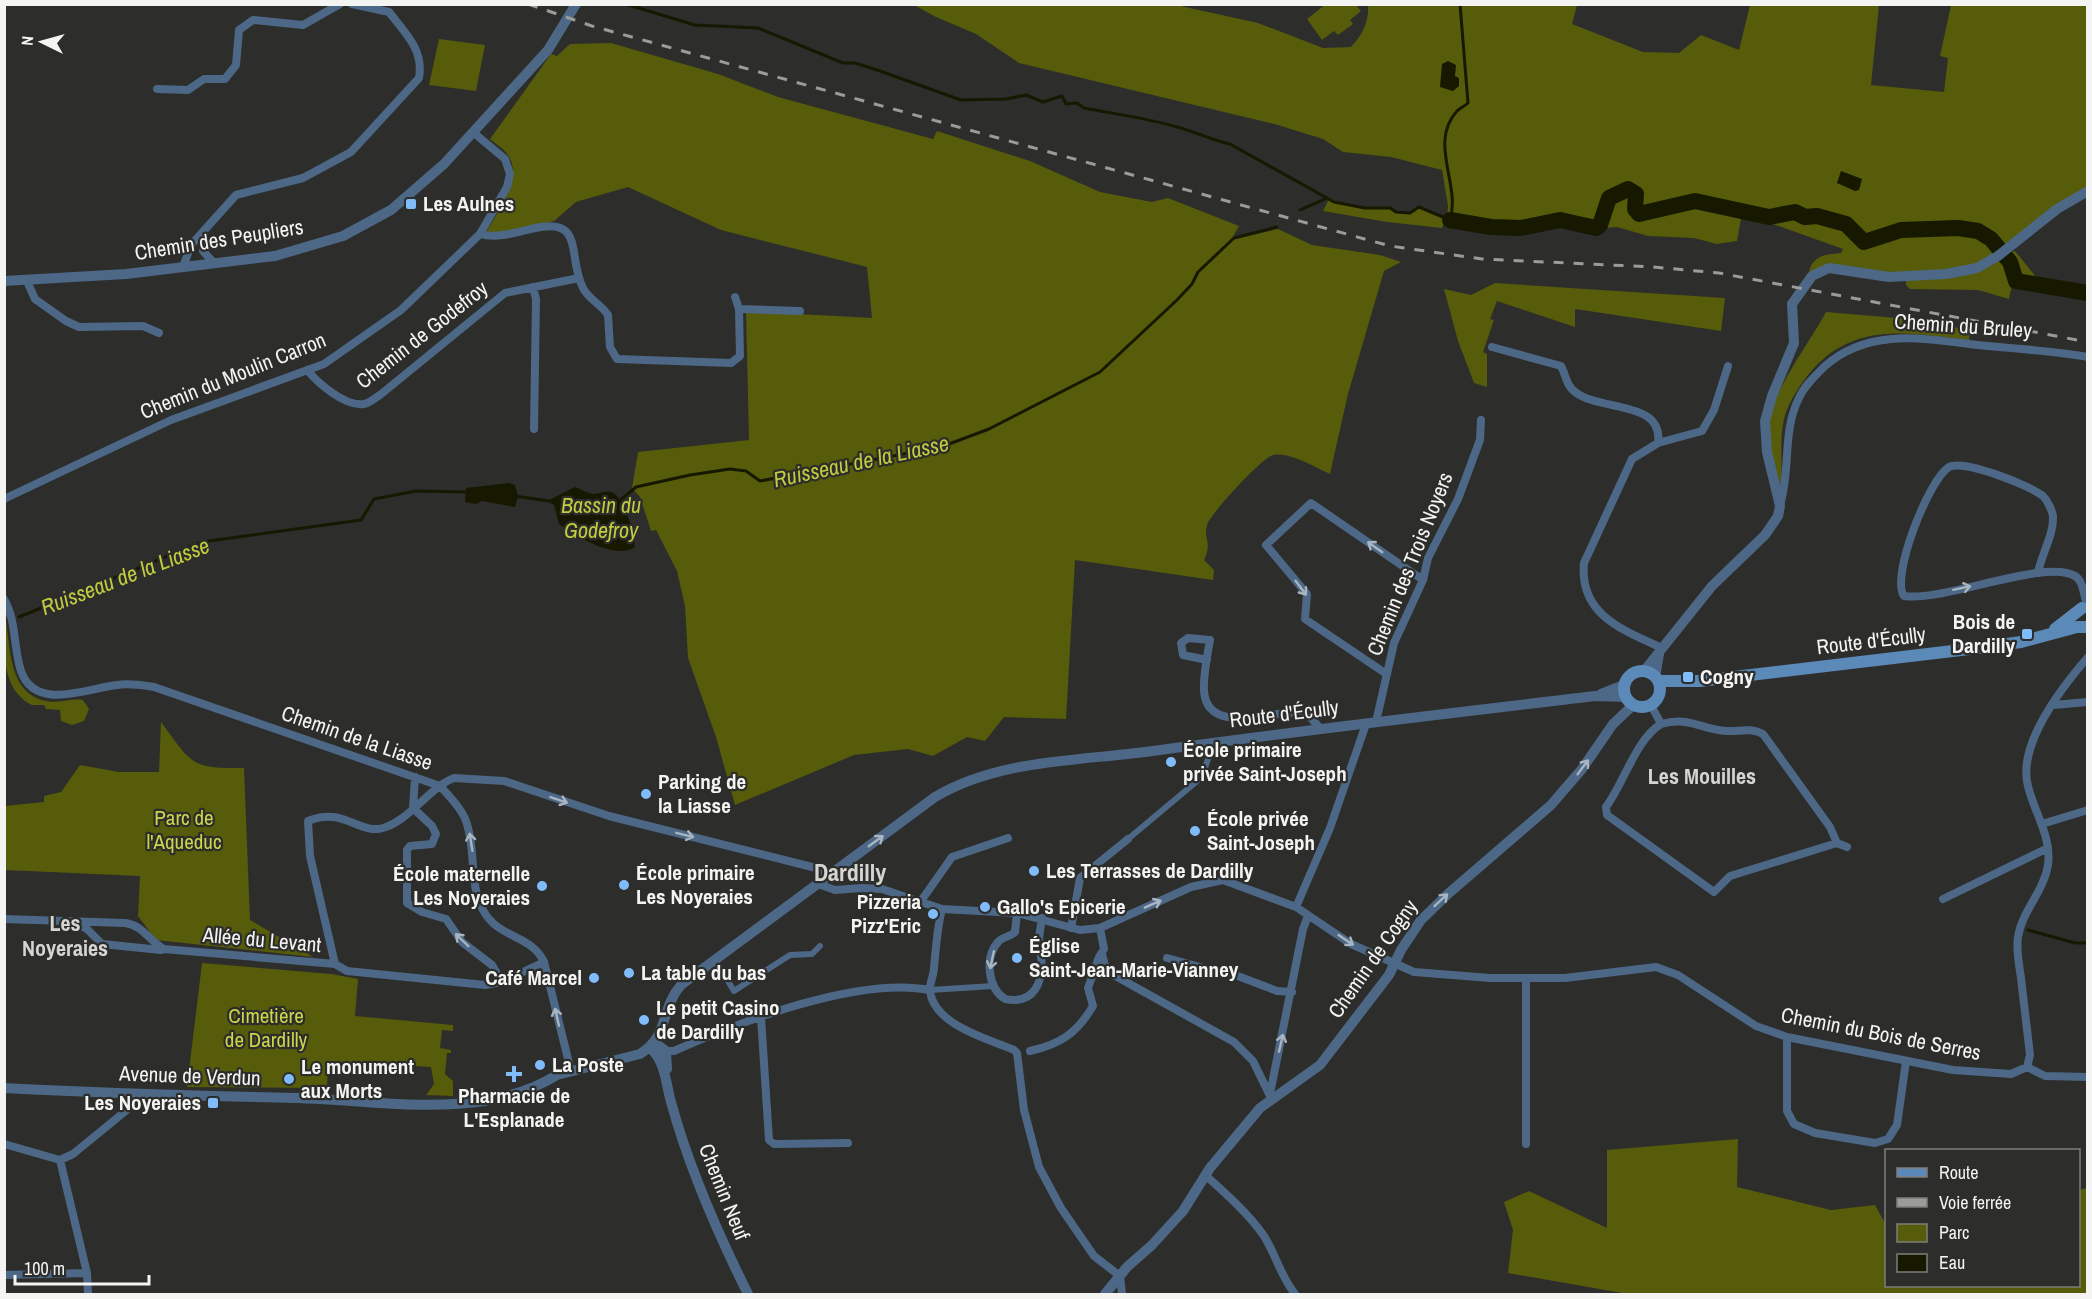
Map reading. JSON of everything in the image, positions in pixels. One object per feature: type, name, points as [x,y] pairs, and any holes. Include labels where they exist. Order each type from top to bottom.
[{"type":"main road","points":[[2085,603],[2083,618],[2088,627]]},
{"type":"main road","name":"Route d'Écully","points":[[2046,634],[2070,620],[2085,603]]},
{"type":"main road","name":"Route d'Écully","points":[[1659,694],[1700,681],[1990,647],[2088,627]]},
{"type":"main road","points":[[1630,676],[1652,676],[1659,694],[1651,705],[1640,707],[1627,696],[1630,676]]},
{"type":"main road","name":"Route d'Écully","points":[[1652,676],[1700,681]]},
{"type":"street","points":[[156,88],[188,90],[204,79],[225,79],[236,65],[239,30],[253,20],[303,25],[340,4]]},
{"type":"street","points":[[183,267],[187,252],[236,195],[303,178],[351,152],[419,78],[421,65],[418,49],[390,12],[352,4]]},
{"type":"street","points":[[474,133],[548,50],[576,4]]},
{"type":"street","name":"Chemin du Moulin Carron","points":[[4,499],[171,420],[307,370],[342,353],[401,310],[480,234],[501,200],[510,174],[505,159],[474,133]]},
{"type":"street","name":"Chemin des Peupliers","points":[[4,281],[126,274],[299,251],[343,236],[374,220],[410,195],[474,133]]},
{"type":"street","points":[[1780,506],[1767,452],[1765,421],[1772,396],[1794,343],[1792,304],[1809,279],[1817,272],[1829,268],[1883,277],[1946,274],[1977,268],[1998,256],[2057,209],[2088,191]]},
{"type":"street","points":[[480,234],[508,234],[560,226],[571,240],[579,278],[590,299],[608,315],[610,347],[613,355],[624,361],[731,363],[740,356],[740,309],[735,297]]},
{"type":"street","points":[[204,232],[203,251],[214,263]]},
{"type":"street","name":"Chemin de Godefroy","points":[[307,370],[315,380],[349,402],[362,404],[368,402],[501,296],[579,278]]},
{"type":"street","points":[[26,279],[35,299],[66,321],[79,327],[142,326],[159,333]]},
{"type":"street","points":[[533,287],[536,299],[534,429]]},
{"type":"street","points":[[740,309],[800,311]]},
{"type":"street","name":"Chemin du Bruley","points":[[1661,649],[1712,586],[1765,535],[1778,516],[1786,488],[1788,438],[1799,396],[1818,373],[1840,354],[1861,344],[1905,338],[2088,357]]},
{"type":"street","points":[[1492,347],[1561,366],[1567,384],[1579,395],[1647,415],[1660,431],[1658,443]]},
{"type":"street","points":[[1652,676],[1661,649],[1602,615],[1588,597],[1583,579],[1584,563],[1632,459],[1658,443],[1702,431],[1714,410],[1728,366]]},
{"type":"street","name":"Chemin des Trois Noyers","points":[[1296,907],[1371,723],[1380,714],[1385,673],[1394,643],[1423,580],[1428,558],[1458,499],[1480,440],[1481,420]]},
{"type":"street","points":[[2038,573],[2053,515],[2045,498],[2019,483],[1956,465],[1947,468],[1929,496],[1904,557],[1899,580],[1900,590],[1904,596],[1930,595],[2052,571],[2075,576],[2088,587]]},
{"type":"street","points":[[1385,673],[1305,619],[1307,594],[1266,545],[1311,503],[1423,580]]},
{"type":"street","points":[[2075,576],[2081,583],[2085,603]]},
{"type":"street","name":"Chemin de la Liasse","points":[[4,599],[12,617],[21,670],[29,684],[39,692],[54,696],[126,684],[154,687],[352,758],[440,786],[458,778],[504,781],[592,812],[820,869],[829,876]]},
{"type":"street","points":[[2087,657],[2053,705],[2033,740],[2026,763],[2028,786],[2048,848],[2044,878],[2025,915],[2018,936],[2030,1055],[2027,1066],[2045,1076],[2088,1077]]},
{"type":"street","points":[[1207,660],[1204,692],[1215,714],[1224,718],[1238,718],[1286,711],[1300,712],[1309,716],[1321,729]]},
{"type":"street","name":"Route d'Écully","points":[[829,876],[935,797],[983,771],[1595,696],[1627,696]]},
{"type":"street","name":"Chemin de Cogny","points":[[1105,1294],[1183,1211],[1205,1175],[1260,1108],[1271,1097],[1320,1065],[1396,964],[1401,950],[1421,920],[1551,805],[1582,770],[1613,724],[1627,696]]},
{"type":"street","points":[[2053,705],[2088,702]]},
{"type":"street","points":[[1651,705],[1661,724]]},
{"type":"street","points":[[1837,843],[1830,827],[1763,734],[1746,729],[1726,731],[1688,720],[1661,724],[1651,730],[1606,807],[1608,815],[1714,892],[1730,876],[1837,843],[1847,847]]},
{"type":"street","points":[[1071,928],[1080,878],[1202,777],[1209,756]]},
{"type":"street","points":[[413,808],[415,777]]},
{"type":"street","points":[[335,964],[309,856],[308,820],[333,816],[380,830],[392,826],[440,786],[467,824],[478,898],[487,917],[500,931],[537,950],[544,962],[571,1071]]},
{"type":"street","points":[[413,808],[432,826],[436,834],[432,844],[413,846],[407,850],[407,903],[422,912],[446,919],[462,942],[492,965],[502,982],[544,962]]},
{"type":"street","points":[[2042,824],[2088,810]]},
{"type":"street","points":[[921,901],[952,857],[1008,838]]},
{"type":"street","points":[[1943,899],[2048,848]]},
{"type":"street","points":[[829,876],[681,985],[674,993],[653,1045],[666,1051],[674,1051],[761,1017],[857,992],[912,987],[930,990],[993,986]]},
{"type":"street","name":"Chemin du Bois de Serres","points":[[1100,928],[1191,887],[1211,881],[1232,882],[1296,907],[1352,944],[1396,964],[1430,975],[1565,978],[1656,967],[1678,975],[1756,1026],[1787,1037],[1953,1070],[2012,1074],[2027,1066]]},
{"type":"street","points":[[818,884],[835,890],[873,888],[942,909],[1017,913],[1042,918],[1071,928],[1100,928],[1104,941],[1102,954],[1088,988],[1093,1006],[1081,1026],[1051,1046],[1030,1051]]},
{"type":"street","points":[[942,909],[937,927],[934,976],[930,990],[944,1016],[956,1026],[1017,1053],[1024,1110],[1039,1167],[1061,1208],[1094,1256],[1120,1276],[1122,1294]]},
{"type":"street","points":[[1017,913],[1015,932],[999,941],[993,952],[989,970],[993,986],[1005,999],[1024,998],[1036,990],[1040,982],[1038,943],[1042,918]]},
{"type":"street","points":[[1271,1097],[1303,929],[1308,916]]},
{"type":"street","name":"Allée du Levant","points":[[4,919],[135,924],[149,939],[165,949],[186,952]]},
{"type":"street","name":"Allée du Levant","points":[[68,921],[82,926],[102,944],[335,964],[348,971],[485,985],[502,982]]},
{"type":"street","points":[[91,934],[98,922]]},
{"type":"street","points":[[141,948],[149,939]]},
{"type":"street","points":[[717,963],[734,991],[790,955],[812,954],[820,946]]},
{"type":"street","points":[[1102,954],[1104,964],[1110,973],[1234,1042],[1253,1061],[1271,1097]]},
{"type":"street","points":[[1167,958],[1215,971],[1222,970],[1277,991],[1292,992]]},
{"type":"street","points":[[1526,978],[1526,1144]]},
{"type":"street","points":[[761,1017],[769,1140],[774,1144],[848,1143]]},
{"type":"street","points":[[1787,1037],[1788,1111],[1794,1124],[1815,1133],[1875,1143],[1888,1139],[1897,1125],[1906,1061]]},
{"type":"street","name":"Avenue de Verdun","points":[[4,1088],[437,1105],[495,1100],[571,1071],[640,1054],[653,1045]]},
{"type":"street","name":"Chemin Neuf","points":[[653,1045],[660,1060],[679,1134],[725,1248],[748,1294]]},
{"type":"street","name":"Chemin Neuf","points":[[666,1051],[670,1102]]},
{"type":"street","points":[[4,1144],[60,1161],[73,1154],[133,1105],[135,1094]]},
{"type":"street","points":[[60,1161],[87,1273],[88,1294]]},
{"type":"street","points":[[1205,1175],[1264,1236],[1282,1274],[1295,1294]]},
{"type":"street","points":[[4,1275],[87,1273]]},
{"type":"green space","points":[[1326,4],[1356,5],[1361,11],[1350,20],[1353,24],[1338,35],[1334,31],[1322,40],[1307,19]]},
{"type":"green space","points":[[914,5],[1176,5],[1258,23],[1323,48],[1351,47],[1364,28],[1368,5],[1577,5],[1572,24],[1643,52],[1679,53],[1701,35],[1739,50],[1750,5],[1879,5],[1871,85],[1944,92],[1948,58],[1940,56],[1951,5],[2087,5],[2087,191],[2004,254],[2015,251],[2036,277],[2087,287],[2087,300],[2025,287],[2013,280],[2009,299],[1978,290],[1910,289],[1906,285],[1906,277],[1846,270],[1809,273],[1816,259],[1841,253],[1843,249],[1742,213],[1737,241],[1717,244],[1694,238],[1648,236],[1617,227],[1591,229],[1560,220],[1521,228],[1491,227],[1447,219],[1448,206],[1442,170],[1391,157],[1343,152],[1323,139],[1278,125],[1019,63],[976,34]]},
{"type":"green space","points":[[439,39],[485,45],[476,91],[429,85]]},
{"type":"green space","points":[[611,43],[718,74],[778,97],[933,139],[937,131],[1030,161],[1100,192],[1152,202],[1168,198],[1239,226],[1231,240],[1278,229],[1312,245],[1380,255],[1401,262],[1384,271],[1348,394],[1330,474],[1302,461],[1280,455],[1273,455],[1259,465],[1227,499],[1207,525],[1208,549],[1204,560],[1214,570],[1213,580],[1075,560],[1066,719],[1004,717],[985,741],[967,737],[933,756],[908,749],[854,755],[735,805],[716,737],[688,658],[685,606],[677,571],[656,530],[651,531],[640,497],[632,488],[638,452],[749,440],[746,311],[872,318],[867,267],[721,230],[628,187],[576,202],[554,221],[508,232],[486,233],[507,195],[513,174],[508,155],[490,139],[551,54],[557,56],[570,44]]},
{"type":"green space","points":[[1329,199],[1365,208],[1390,208],[1396,212],[1410,213],[1419,207],[1445,219],[1442,228],[1387,222],[1323,211]]},
{"type":"green space","points":[[1495,283],[1725,298],[1721,331],[1575,309],[1575,327],[1497,301],[1490,319],[1494,320],[1483,352],[1487,354],[1487,387],[1474,383],[1458,341],[1444,289],[1471,295]]},
{"type":"green space","points":[[1826,312],[1943,322],[1970,333],[1969,340],[1903,333],[1882,334],[1843,345],[1825,357],[1801,385],[1786,413],[1782,436],[1781,488],[1768,428],[1772,407],[1785,380]]},
{"type":"green space","points":[[5,615],[13,666],[24,688],[33,696],[46,701],[83,700],[89,709],[84,721],[72,725],[61,721],[60,710],[46,709],[44,705],[32,705],[14,689],[6,667]]},
{"type":"green space","name":"Parc de l'Aqueduc","points":[[161,722],[194,761],[213,767],[244,768],[250,920],[313,957],[156,940],[138,916],[140,876],[5,870],[5,806],[44,802],[44,796],[61,792],[80,765],[119,772],[159,772]]},
{"type":"green space","name":"Cimetière de Dardilly","points":[[202,963],[331,974],[358,979],[355,1016],[453,1025],[453,1031],[442,1030],[440,1048],[451,1050],[451,1053],[447,1053],[445,1074],[453,1081],[453,1096],[426,1095],[434,1084],[431,1067],[328,1061],[327,1088],[187,1087]]},
{"type":"green space","points":[[1738,1139],[1737,1187],[1831,1210],[1875,1205],[1885,1223],[1885,1287],[2080,1287],[2080,1190],[2087,1188],[2087,1294],[1628,1294],[1508,1273],[1513,1230],[1504,1202],[1529,1191],[1607,1228],[1607,1150]]},
{"type":"water","points":[[1448,61],[1456,65],[1455,76],[1459,78],[1459,86],[1453,91],[1440,87],[1442,64]]},
{"type":"water","points":[[1841,171],[1862,179],[1859,190],[1855,191],[1837,183]]},
{"type":"water","points":[[509,483],[515,485],[518,496],[515,507],[482,501],[476,504],[465,502],[466,488]]},
{"type":"water","name":"Bassin du Godefroy","points":[[575,487],[593,494],[612,492],[616,495],[632,527],[634,548],[615,551],[595,545],[559,524],[554,505],[547,501]]},
{"type":"waterway","points":[[625,4],[695,25],[758,28],[843,63],[855,63],[961,100],[1006,99],[1026,95],[1043,102],[1062,96],[1066,104],[1077,103],[1084,108],[1166,124],[1230,144],[1334,202],[1365,208],[1390,208],[1396,212],[1410,213],[1419,207],[1450,220],[1452,192],[1445,136],[1449,123],[1457,111],[1468,103],[1460,4]]},
{"type":"waterway","points":[[1450,220],[1491,227],[1521,228],[1560,220],[1596,228],[1600,225],[1609,198],[1628,189],[1636,194],[1635,209],[1639,214],[1695,201],[1769,217],[1795,212],[1805,217],[1817,216],[1846,224],[1864,242],[1901,230],[1958,228],[1978,231],[1991,239],[2010,262],[2016,281],[2088,293]]},
{"type":"waterway","name":"Ruisseau de la Liasse","points":[[1300,210],[1327,198]]},
{"type":"waterway","name":"Ruisseau de la Liasse","points":[[618,502],[636,487],[690,475],[730,469],[746,471],[760,481],[941,447],[989,429],[1100,372],[1177,300],[1192,284],[1198,272],[1234,238],[1277,227]]},
{"type":"waterway","name":"Ruisseau de la Liasse","points":[[19,617],[202,542],[361,520],[374,499],[416,491],[466,492]]},
{"type":"waterway","name":"Ruisseau de la Liasse","points":[[514,496],[549,501]]},
{"type":"waterway","points":[[2028,930],[2075,943],[2088,943]]},
{"type":"railway","points":[[528,4],[592,26],[1390,246],[1482,259],[1653,267],[1719,273],[2088,342]]},
{"type":"place","name":"Les Aulnes","points":[[411,204]]},
{"type":"place","name":"Bois de Dardilly","points":[[2027,634]]},
{"type":"place","name":"Cogny","points":[[1688,677]]},
{"type":"place","name":"École primaire privée Saint-Joseph","points":[[1171,762]]},
{"type":"place","name":"Parking de la Liasse","points":[[646,794]]},
{"type":"place","name":"École privée Saint-Joseph","points":[[1195,831]]},
{"type":"place","name":"Les Terrasses de Dardilly","points":[[1034,871]]},
{"type":"place","name":"École primaire Les Noyeraies","points":[[624,885]]},
{"type":"place","name":"École maternelle Les Noyeraies","points":[[542,886]]},
{"type":"place","name":"Gallo's Epicerie","points":[[985,907]]},
{"type":"place","name":"Pizzeria Pizz'Eric","points":[[933,914]]},
{"type":"place","name":"Église Saint-Jean-Marie-Vianney","points":[[1017,958]]},
{"type":"place","name":"La table du bas","points":[[629,973]]},
{"type":"place","name":"Café Marcel","points":[[594,978]]},
{"type":"place","name":"Le petit Casino de Dardilly","points":[[644,1020]]},
{"type":"place","name":"La Poste","points":[[540,1065]]},
{"type":"place","name":"Pharmacie de L'Esplanade","points":[[514,1074]]},
{"type":"place","name":"Le monument aux Morts","points":[[289,1079]]},
{"type":"place","name":"Les Noyeraies","points":[[213,1103]]},
{"type":"district","name":"Les Mouilles","points":[[1702,776]]},
{"type":"district","name":"Dardilly","points":[[850,873]]},
{"type":"district","name":"Les Noyeraies","points":[[65,936]]}]
